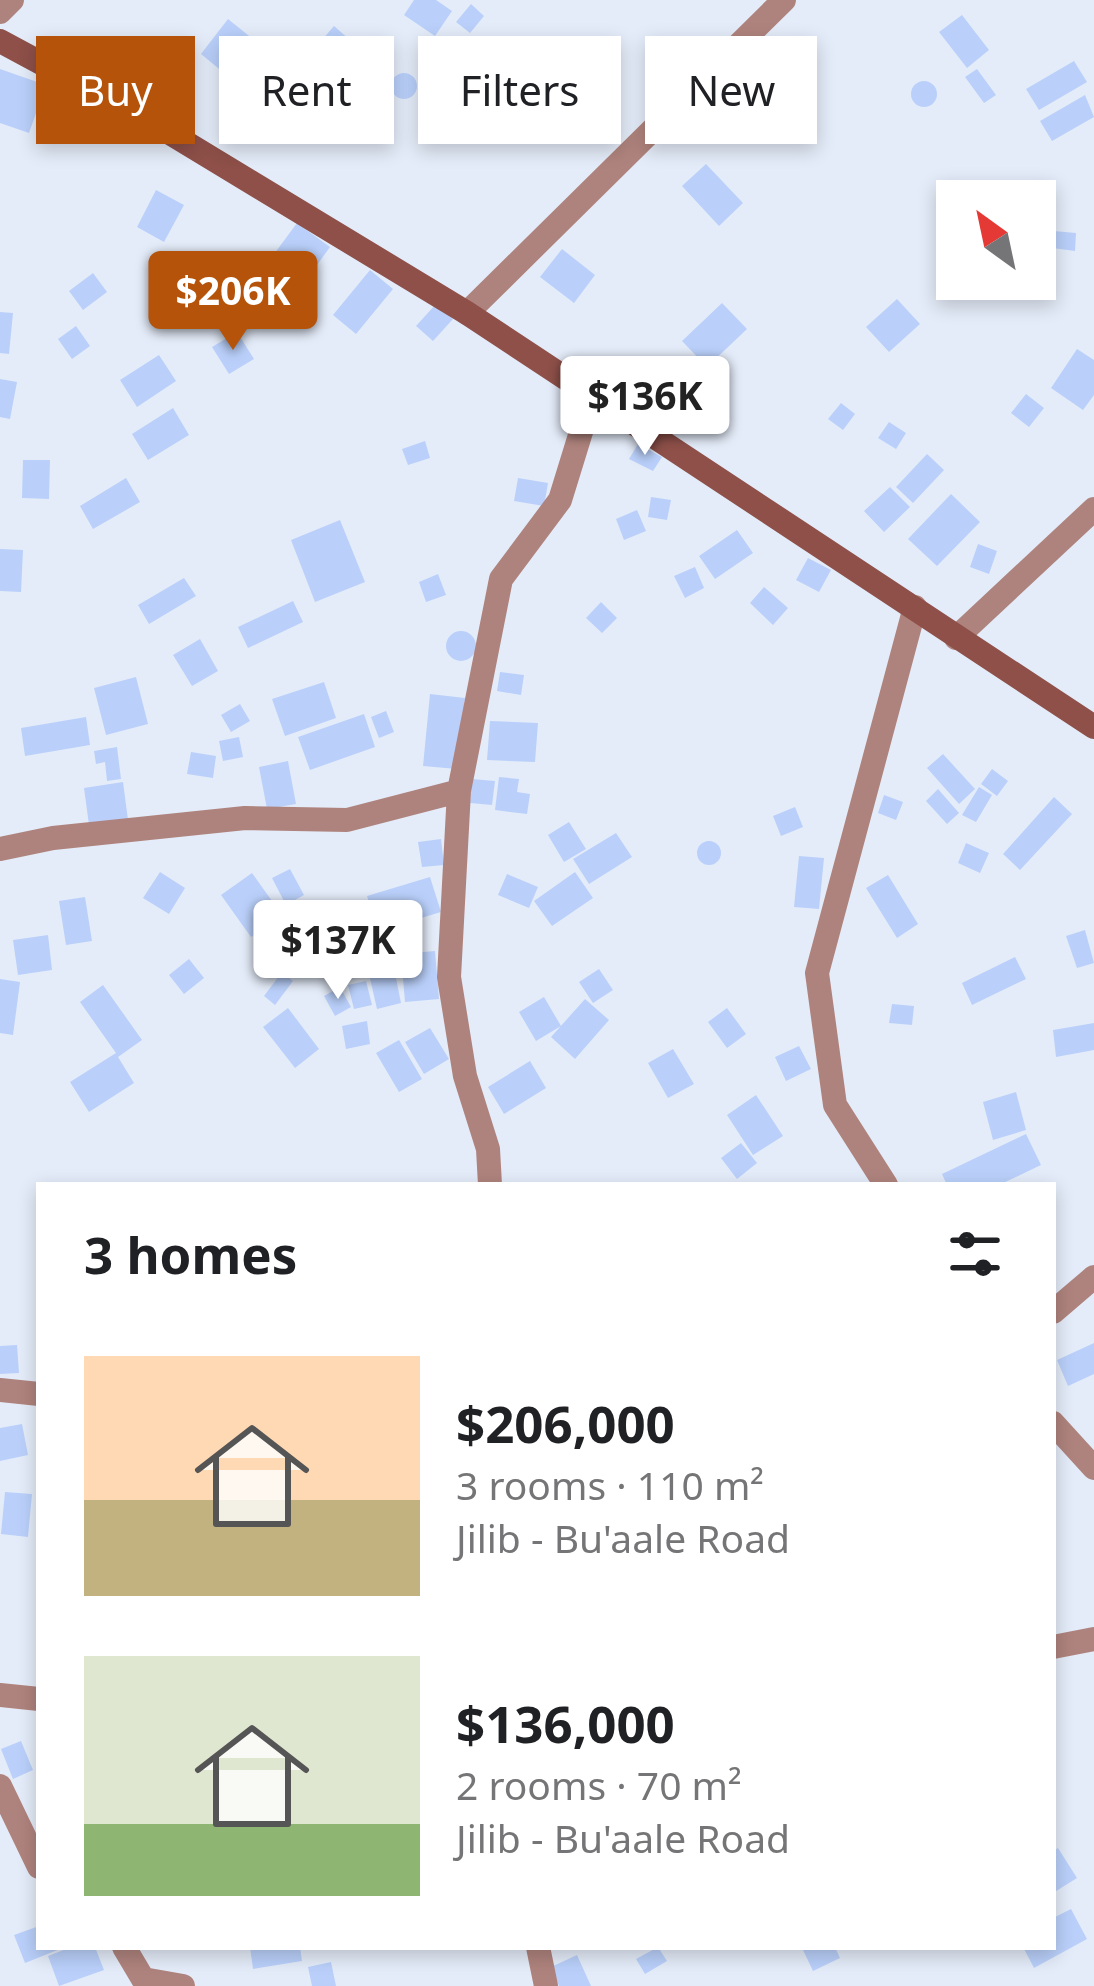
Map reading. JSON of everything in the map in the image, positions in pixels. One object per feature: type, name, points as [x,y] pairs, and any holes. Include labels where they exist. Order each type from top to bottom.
[{"type":"main road","points":[[0,41],[160,127],[467,313],[1094,727]]},
{"type":"street","points":[[0,12],[12,0]]},
{"type":"street","points":[[467,313],[784,0]]},
{"type":"street","points":[[488,1182],[488,1149],[465,1076],[448,977],[459,790],[501,579],[560,500],[592,393]]},
{"type":"street","points":[[956,638],[1094,509]]},
{"type":"street","points":[[884,1182],[836,1105],[817,973],[915,607]]},
{"type":"street","points":[[0,849],[53,838],[245,818],[346,820],[459,790]]},
{"type":"street","points":[[1056,1309],[1094,1277]]},
{"type":"street","points":[[0,1390],[36,1394]]},
{"type":"street","points":[[1056,1426],[1094,1468]]},
{"type":"street","points":[[1056,1646],[1094,1639]]},
{"type":"street","points":[[0,1695],[36,1699]]},
{"type":"street","points":[[0,1786],[36,1861]]},
{"type":"street","points":[[126,1950],[142,1979],[183,1986]]},
{"type":"street","points":[[539,1950],[546,1986]]},
{"type":"building","points":[[414,0],[436,0],[452,11],[435,36],[404,15]]},
{"type":"building","points":[[471,4],[484,16],[470,33],[456,22]]},
{"type":"building","points":[[962,15],[989,50],[967,68],[939,32]]},
{"type":"building","points":[[228,19],[249,36],[219,36],[219,69],[201,54]]},
{"type":"building","points":[[334,26],[345,36],[325,36]]},
{"type":"building","points":[[1074,61],[1087,82],[1039,110],[1026,89]]},
{"type":"building","points":[[0,69],[36,82],[36,113],[29,133],[0,123]]},
{"type":"building","points":[[977,69],[996,95],[984,103],[965,77]]},
{"type":"building","points":[[399,74],[409,74],[416,81],[416,91],[409,98],[394,94],[394,78]]},
{"type":"building","points":[[924,81],[937,94],[924,107],[911,94]]},
{"type":"building","points":[[1085,95],[1094,117],[1052,141],[1040,121]]},
{"type":"building","points":[[706,164],[743,203],[719,226],[682,186]]},
{"type":"building","points":[[156,190],[184,205],[164,242],[137,227]]},
{"type":"building","points":[[297,223],[330,247],[285,309],[252,284]]},
{"type":"building","points":[[1056,231],[1076,233],[1075,251],[1056,249]]},
{"type":"building","points":[[562,249],[595,275],[574,303],[540,277]]},
{"type":"building","points":[[370,270],[393,289],[356,334],[333,315]]},
{"type":"building","points":[[93,273],[107,292],[83,310],[69,291]]},
{"type":"building","points":[[897,299],[920,324],[889,352],[866,327]]},
{"type":"building","points":[[722,303],[747,329],[707,367],[682,341]]},
{"type":"building","points":[[436,304],[453,319],[433,341],[416,326]]},
{"type":"building","points":[[0,312],[13,313],[9,354],[0,353]]},
{"type":"building","points":[[76,326],[90,346],[72,359],[58,339]]},
{"type":"building","points":[[237,332],[254,359],[229,374],[212,347]]},
{"type":"building","points":[[1077,349],[1094,360],[1094,395],[1083,410],[1051,388]]},
{"type":"building","points":[[159,355],[176,381],[137,407],[120,380]]},
{"type":"building","points":[[0,379],[17,382],[10,419],[0,417]]},
{"type":"building","points":[[1026,394],[1044,408],[1029,427],[1011,413]]},
{"type":"building","points":[[841,403],[855,414],[843,430],[828,419]]},
{"type":"building","points":[[173,408],[189,435],[148,460],[132,434]]},
{"type":"building","points":[[889,422],[906,433],[896,449],[878,438]]},
{"type":"building","points":[[425,441],[430,458],[408,465],[402,449]]},
{"type":"building","points":[[638,444],[662,457],[653,471],[629,459]]},
{"type":"building","points":[[927,454],[944,470],[913,503],[896,487]]},
{"type":"building","points":[[23,460],[50,460],[49,499],[22,498]]},
{"type":"building","points":[[126,478],[140,502],[93,529],[80,506]]},
{"type":"building","points":[[518,478],[548,483],[544,506],[514,501]]},
{"type":"building","points":[[890,487],[910,507],[884,532],[864,511]]},
{"type":"building","points":[[951,494],[980,522],[937,566],[908,539]]},
{"type":"building","points":[[651,497],[671,500],[667,520],[648,517]]},
{"type":"building","points":[[637,510],[646,531],[624,540],[616,519]]},
{"type":"building","points":[[340,520],[365,582],[315,602],[291,540]]},
{"type":"building","points":[[737,530],[753,553],[715,579],[699,556]]},
{"type":"building","points":[[978,544],[997,551],[989,574],[970,567]]},
{"type":"building","points":[[0,549],[23,550],[21,592],[0,591]]},
{"type":"building","points":[[808,558],[831,570],[819,592],[796,580]]},
{"type":"building","points":[[695,567],[704,588],[685,598],[674,576]]},
{"type":"building","points":[[438,574],[446,595],[426,602],[419,582]]},
{"type":"building","points":[[184,578],[196,596],[149,624],[138,605]]},
{"type":"building","points":[[764,587],[788,608],[773,625],[750,603]]},
{"type":"building","points":[[293,601],[303,622],[248,648],[238,627]]},
{"type":"building","points":[[601,602],[617,618],[602,633],[586,618]]},
{"type":"building","points":[[461,631],[472,635],[476,646],[472,657],[461,661],[450,657],[446,646],[450,635]]},
{"type":"building","points":[[200,639],[218,671],[192,686],[173,655]]},
{"type":"building","points":[[500,672],[524,675],[521,695],[497,691]]},
{"type":"building","points":[[136,677],[148,724],[106,735],[94,688]]},
{"type":"building","points":[[324,682],[336,718],[285,736],[272,699]]},
{"type":"building","points":[[430,694],[465,698],[457,769],[423,766]]},
{"type":"building","points":[[240,704],[250,721],[231,732],[221,715]]},
{"type":"building","points":[[386,711],[394,732],[379,738],[371,717]]},
{"type":"building","points":[[364,714],[375,747],[310,770],[298,737]]},
{"type":"building","points":[[86,717],[90,745],[25,756],[21,728]]},
{"type":"building","points":[[490,721],[538,723],[535,762],[487,760]]},
{"type":"building","points":[[239,737],[243,757],[223,761],[219,741]]},
{"type":"building","points":[[117,747],[121,779],[107,781],[105,762],[96,764],[94,751]]},
{"type":"building","points":[[191,752],[216,756],[213,778],[187,774]]},
{"type":"building","points":[[943,754],[975,789],[959,804],[927,768]]},
{"type":"building","points":[[288,761],[296,804],[267,809],[259,767]]},
{"type":"building","points":[[992,769],[1008,781],[997,796],[981,784]]},
{"type":"building","points":[[499,777],[519,779],[517,792],[530,794],[527,814],[495,810]]},
{"type":"building","points":[[472,779],[495,781],[492,805],[470,803]]},
{"type":"building","points":[[123,782],[128,820],[89,825],[84,788]]},
{"type":"building","points":[[979,787],[992,795],[976,822],[962,815]]},
{"type":"building","points":[[938,789],[959,813],[947,824],[926,801]]},
{"type":"building","points":[[884,795],[903,802],[896,820],[878,813]]},
{"type":"building","points":[[1054,797],[1072,814],[1020,870],[1003,854]]},
{"type":"building","points":[[795,807],[803,827],[781,836],[773,816]]},
{"type":"building","points":[[569,822],[586,849],[564,862],[548,835]]},
{"type":"building","points":[[616,833],[632,857],[589,884],[573,859]]},
{"type":"building","points":[[441,839],[444,865],[422,867],[418,842]]},
{"type":"building","points":[[709,841],[718,844],[718,862],[709,865],[700,862],[697,853],[700,844]]},
{"type":"building","points":[[966,843],[989,853],[980,873],[958,863]]},
{"type":"building","points":[[799,856],[824,858],[819,909],[794,907]]},
{"type":"building","points":[[290,869],[304,895],[286,905],[272,878]]},
{"type":"building","points":[[160,872],[185,888],[169,914],[143,898]]},
{"type":"building","points":[[575,872],[593,898],[552,926],[534,901]]},
{"type":"building","points":[[252,873],[282,915],[251,937],[221,895]]},
{"type":"building","points":[[507,874],[538,887],[529,908],[498,895]]},
{"type":"building","points":[[888,875],[918,924],[897,938],[866,888]]},
{"type":"building","points":[[430,877],[441,912],[378,931],[367,896]]},
{"type":"building","points":[[85,897],[92,941],[66,945],[59,901]]},
{"type":"building","points":[[1085,930],[1094,963],[1077,968],[1066,936]]},
{"type":"building","points":[[48,935],[52,970],[18,975],[13,940]]},
{"type":"building","points":[[347,940],[357,964],[339,971],[329,947]]},
{"type":"building","points":[[435,951],[439,999],[405,1002],[401,954]]},
{"type":"building","points":[[1015,957],[1026,979],[972,1005],[962,983]]},
{"type":"building","points":[[189,959],[204,978],[184,994],[169,975]]},
{"type":"building","points":[[394,968],[401,1003],[377,1009],[369,974]]},
{"type":"building","points":[[599,969],[613,990],[593,1003],[579,982]]},
{"type":"building","points":[[282,972],[293,981],[275,1005],[264,996]]},
{"type":"building","points":[[0,979],[20,982],[13,1035],[0,1033]]},
{"type":"building","points":[[366,981],[372,1005],[354,1009],[348,985]]},
{"type":"building","points":[[103,985],[142,1040],[118,1057],[134,1083],[89,1112],[70,1082],[116,1053],[80,1002]]},
{"type":"building","points":[[340,987],[351,1007],[335,1016],[324,996]]},
{"type":"building","points":[[544,997],[561,1026],[536,1041],[519,1012]]},
{"type":"building","points":[[585,999],[609,1020],[575,1059],[551,1037]]},
{"type":"building","points":[[892,1004],[914,1006],[912,1025],[889,1023]]},
{"type":"building","points":[[288,1008],[319,1049],[295,1068],[263,1027]]},
{"type":"building","points":[[727,1008],[746,1034],[727,1048],[708,1022]]},
{"type":"building","points":[[367,1021],[370,1044],[346,1049],[342,1026]]},
{"type":"building","points":[[1094,1023],[1094,1050],[1056,1057],[1053,1030]]},
{"type":"building","points":[[430,1028],[449,1059],[424,1074],[405,1042]]},
{"type":"building","points":[[399,1040],[422,1079],[399,1092],[376,1053]]},
{"type":"building","points":[[799,1046],[811,1069],[786,1081],[775,1057]]},
{"type":"building","points":[[673,1049],[694,1084],[668,1098],[648,1063]]},
{"type":"building","points":[[530,1061],[546,1088],[504,1114],[488,1087]]},
{"type":"building","points":[[1016,1092],[1026,1130],[993,1140],[983,1102]]},
{"type":"building","points":[[756,1095],[783,1136],[753,1155],[727,1115]]},
{"type":"building","points":[[1026,1134],[1041,1165],[1005,1182],[946,1182],[942,1174]]},
{"type":"building","points":[[741,1143],[757,1163],[737,1179],[721,1158]]},
{"type":"building","points":[[1094,1343],[1094,1374],[1068,1386],[1057,1360]]},
{"type":"building","points":[[17,1345],[19,1373],[0,1374],[0,1346]]},
{"type":"building","points":[[22,1424],[28,1455],[0,1461],[0,1428]]},
{"type":"building","points":[[5,1492],[32,1494],[28,1537],[1,1534]]},
{"type":"building","points":[[21,1741],[33,1770],[13,1779],[1,1749]]},
{"type":"building","points":[[1056,1849],[1077,1878],[1056,1891]]},
{"type":"building","points":[[1071,1909],[1087,1939],[1034,1968],[1025,1950],[1056,1950],[1056,1916]]},
{"type":"building","points":[[36,1927],[36,1950],[58,1950],[25,1963],[14,1935]]},
{"type":"building","points":[[63,1950],[96,1950],[104,1970],[59,1986],[48,1956]]},
{"type":"building","points":[[250,1950],[300,1950],[302,1961],[253,1969]]},
{"type":"building","points":[[660,1950],[667,1961],[645,1974],[636,1959]]},
{"type":"building","points":[[803,1950],[836,1950],[840,1958],[813,1971]]},
{"type":"building","points":[[577,1955],[591,1986],[559,1986],[551,1967]]},
{"type":"building","points":[[331,1962],[336,1986],[312,1986],[308,1967]]}]
